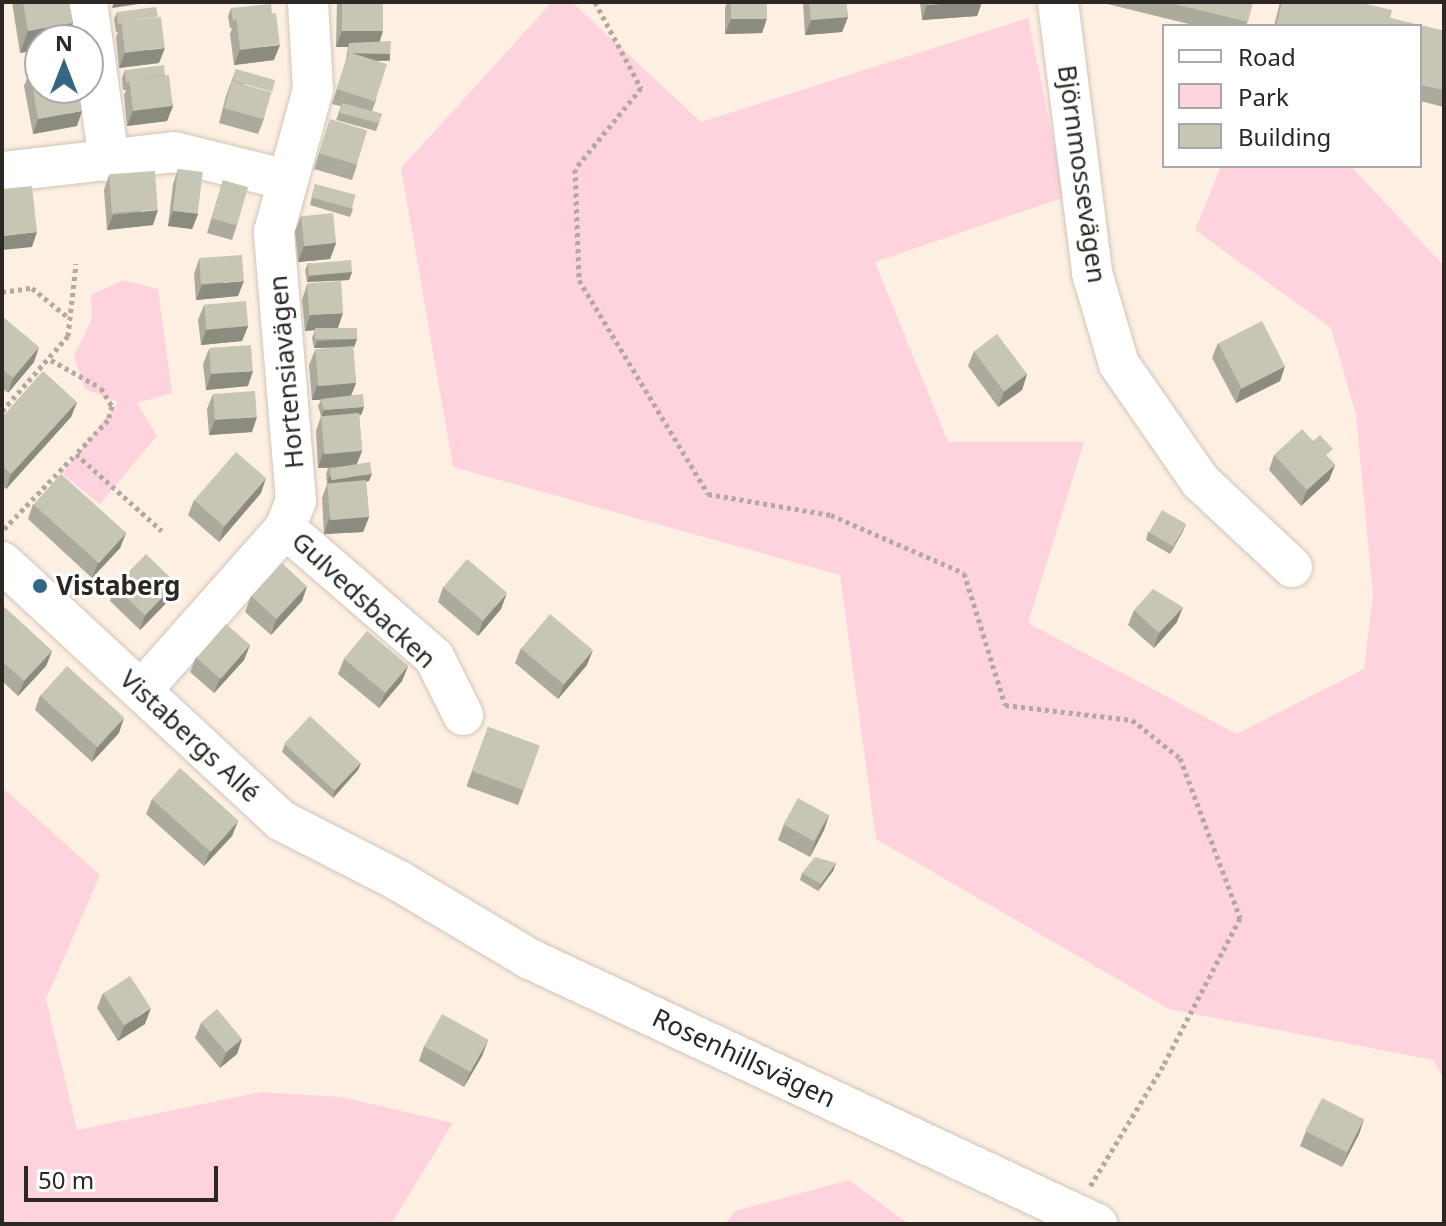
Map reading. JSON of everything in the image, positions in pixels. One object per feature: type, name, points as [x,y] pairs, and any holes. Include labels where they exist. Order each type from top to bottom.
[{"type":"street","points":[[87,2],[109,161]]},
{"type":"street","name":"Hortensiavägen","points":[[141,691],[285,528],[296,501],[274,232],[313,89],[308,2]]},
{"type":"street","name":"Björnmossevägen","points":[[1058,2],[1092,273],[1119,364],[1200,481],[1292,567]]},
{"type":"street","points":[[2,172],[174,152],[287,180]]},
{"type":"street","name":"Gulvedsbacken","points":[[285,528],[434,657],[463,715]]},
{"type":"street","name":"Vistabergs Allé","points":[[3,546],[141,691],[282,821],[399,881]]},
{"type":"street","name":"Rosenhillsvägen","points":[[399,881],[530,959],[1084,1218]]},
{"type":"path","points":[[595,2],[641,88],[575,169],[579,280],[708,494],[831,515],[964,573],[1005,705],[1132,720],[1180,758],[1240,918],[1084,1218]]},
{"type":"path","points":[[2,411],[51,360],[68,336],[76,263]]},
{"type":"path","points":[[2,292],[32,288],[70,319]]},
{"type":"path","points":[[3,546],[76,454],[108,420],[112,406],[101,388],[51,360]]},
{"type":"path","points":[[76,454],[162,531]]},
{"type":"green space","points":[[552,2],[572,2],[701,122],[1028,18],[1065,197],[875,262],[948,442],[1084,442],[1028,623],[1237,734],[1364,669],[1373,595],[1356,415],[1331,328],[1195,230],[1220,168],[1353,168],[1444,266],[1444,1080],[1433,1060],[1169,1009],[876,839],[840,575],[453,467],[401,168]]},
{"type":"green space","points":[[123,280],[158,289],[172,393],[137,403],[157,436],[100,504],[62,474],[118,402],[85,389],[74,356],[92,319],[91,295]]},
{"type":"green space","points":[[2,787],[100,875],[46,999],[77,1130],[261,1092],[341,1097],[453,1123],[391,1224],[2,1224]]},
{"type":"green space","points":[[849,1180],[909,1224],[725,1224],[735,1211]]},
{"type":"building","points":[[23,2],[69,2],[73,23],[27,24]]},
{"type":"building","points":[[342,2],[383,2],[383,31],[342,31]]},
{"type":"building","points":[[731,2],[767,2],[767,19],[731,19]]},
{"type":"building","points":[[809,2],[846,2],[848,17],[811,20]]},
{"type":"building","points":[[927,2],[967,2],[927,5]]},
{"type":"building","points":[[1166,2],[1253,2],[1248,22]]},
{"type":"building","points":[[1282,2],[1358,2],[1392,10],[1390,18],[1415,24],[1276,24]]},
{"type":"building","points":[[271,4],[272,14],[236,18],[233,21],[231,8]]},
{"type":"building","points":[[156,7],[158,17],[118,24],[117,12]]},
{"type":"building","points":[[276,13],[280,45],[240,50],[236,18]]},
{"type":"building","points":[[161,17],[165,48],[125,53],[121,22]]},
{"type":"building","points":[[1422,26],[1444,31],[1444,90],[1422,85]]},
{"type":"building","points":[[391,41],[390,54],[348,53],[349,43]]},
{"type":"building","points":[[349,52],[387,64],[375,101],[337,89]]},
{"type":"building","points":[[164,65],[165,75],[126,82],[125,70]]},
{"type":"building","points":[[236,69],[275,80],[272,92],[233,81]]},
{"type":"building","points":[[169,75],[173,106],[133,111],[129,80]]},
{"type":"building","points":[[232,81],[271,92],[264,119],[224,108]]},
{"type":"building","points":[[342,103],[382,114],[379,123],[339,113]]},
{"type":"building","points":[[36,104],[81,104],[82,111],[38,119]]},
{"type":"building","points":[[330,119],[367,130],[357,165],[319,153]]},
{"type":"building","points":[[178,169],[203,172],[198,214],[173,211]]},
{"type":"building","points":[[155,171],[158,210],[112,213],[109,174]]},
{"type":"building","points":[[223,180],[248,187],[237,226],[212,218]]},
{"type":"building","points":[[315,184],[356,195],[352,208],[311,198]]},
{"type":"building","points":[[32,186],[37,232],[2,236],[2,189]]},
{"type":"building","points":[[333,213],[336,243],[304,246],[301,216]]},
{"type":"building","points":[[242,255],[244,281],[201,284],[199,258]]},
{"type":"building","points":[[351,260],[352,272],[309,276],[308,264]]},
{"type":"building","points":[[341,281],[343,313],[309,315],[307,283]]},
{"type":"building","points":[[246,301],[248,326],[206,330],[204,305]]},
{"type":"building","points":[[2,316],[39,347],[13,378],[2,369]]},
{"type":"building","points":[[1262,321],[1285,366],[1241,389],[1218,343]]},
{"type":"building","points":[[315,328],[357,328],[357,339],[315,339]]},
{"type":"building","points":[[997,334],[1027,374],[1004,391],[974,351]]},
{"type":"building","points":[[251,345],[253,371],[211,374],[209,348]]},
{"type":"building","points":[[353,346],[356,383],[318,386],[315,349]]},
{"type":"building","points":[[43,371],[77,402],[11,474],[2,466],[2,417]]},
{"type":"building","points":[[255,391],[257,417],[215,420],[213,394]]},
{"type":"building","points":[[363,394],[364,407],[324,410],[321,399]]},
{"type":"building","points":[[359,413],[362,451],[324,454],[321,416]]},
{"type":"building","points":[[1302,429],[1313,441],[1320,435],[1333,449],[1326,455],[1335,465],[1307,490],[1274,455]]},
{"type":"building","points":[[236,452],[266,478],[224,527],[194,500]]},
{"type":"building","points":[[370,462],[372,474],[331,480],[330,468]]},
{"type":"building","points":[[61,474],[126,533],[99,563],[34,504]]},
{"type":"building","points":[[366,480],[369,517],[330,520],[327,483]]},
{"type":"building","points":[[1162,510],[1186,524],[1173,547],[1149,533]]},
{"type":"building","points":[[146,554],[176,583],[145,616],[115,586]]},
{"type":"building","points":[[467,559],[507,592],[483,621],[443,587]]},
{"type":"building","points":[[282,563],[307,586],[276,619],[251,596]]},
{"type":"building","points":[[1153,589],[1183,607],[1159,633],[1134,610]]},
{"type":"building","points":[[2,605],[52,651],[24,681],[2,661]]},
{"type":"building","points":[[550,614],[593,650],[564,684],[521,648]]},
{"type":"building","points":[[226,624],[250,645],[221,679],[196,658]]},
{"type":"building","points":[[367,631],[408,666],[385,693],[344,659]]},
{"type":"building","points":[[67,666],[124,718],[97,747],[40,696]]},
{"type":"building","points":[[310,716],[360,763],[335,791],[284,744]]},
{"type":"building","points":[[488,727],[540,746],[524,790],[472,771]]},
{"type":"building","points":[[180,768],[239,821],[211,852],[152,799]]},
{"type":"building","points":[[798,798],[829,815],[814,841],[783,824]]},
{"type":"building","points":[[815,857],[836,863],[821,884],[802,873]]},
{"type":"building","points":[[130,976],[151,1008],[124,1025],[103,993]]},
{"type":"building","points":[[217,1009],[242,1039],[226,1052],[201,1022]]},
{"type":"building","points":[[442,1014],[488,1040],[470,1072],[424,1046]]},
{"type":"building","points":[[1322,1098],[1364,1119],[1347,1152],[1305,1131]]},
{"type":"place","name":"Vistaberg","points":[[40,586]]}]
